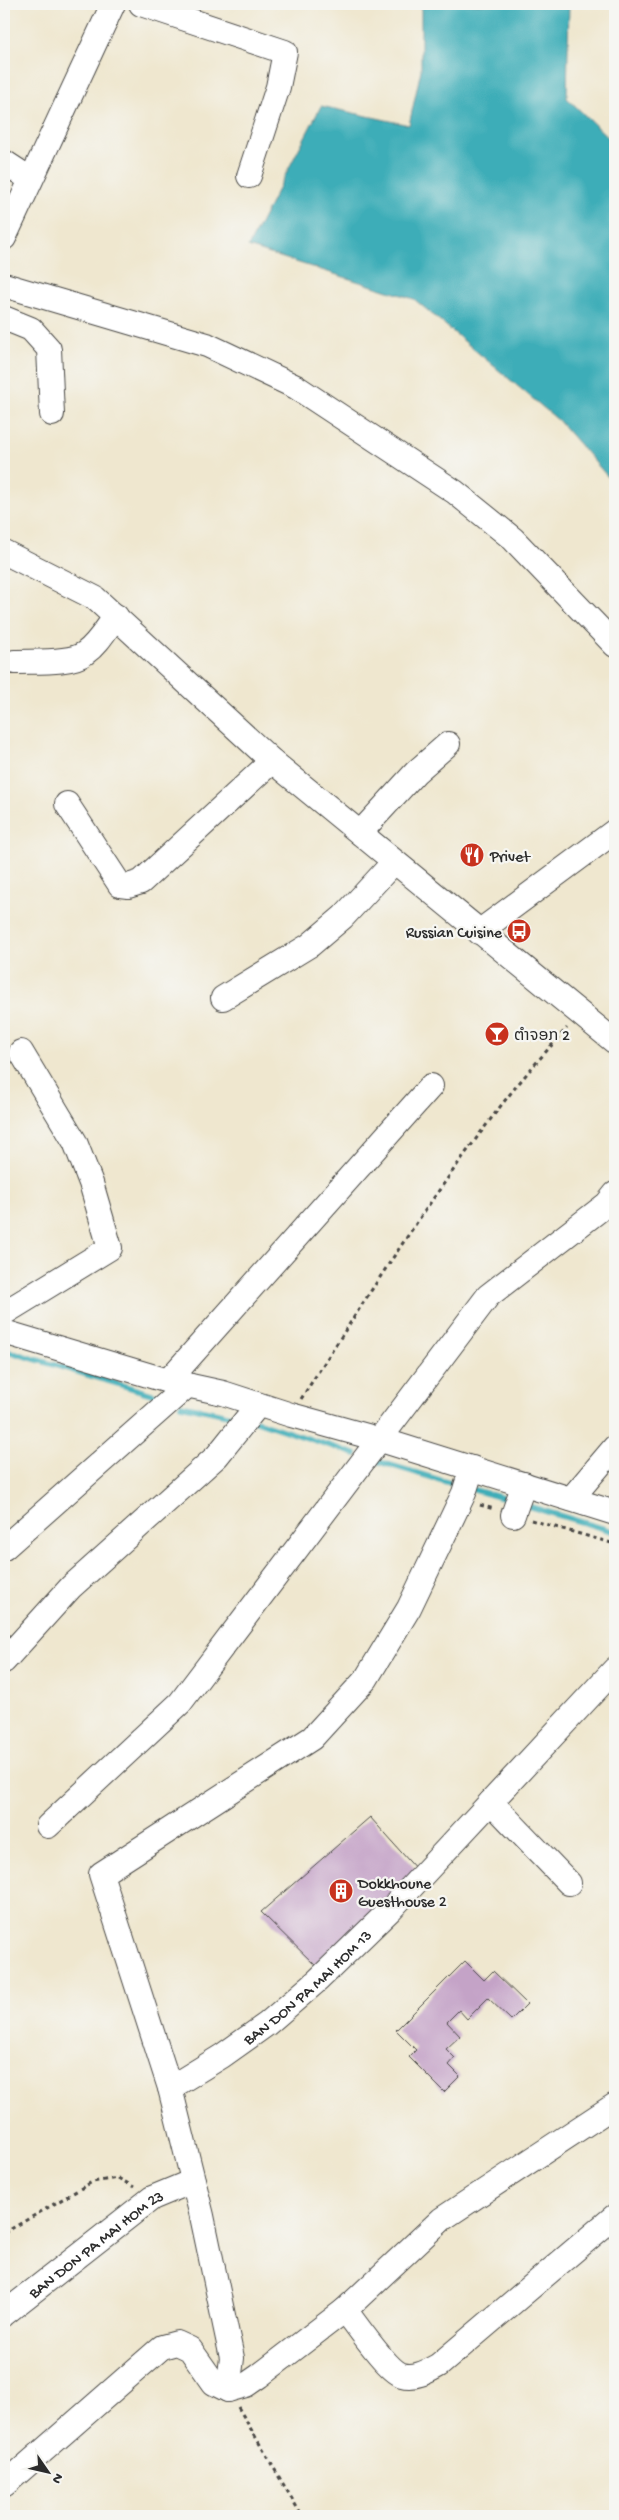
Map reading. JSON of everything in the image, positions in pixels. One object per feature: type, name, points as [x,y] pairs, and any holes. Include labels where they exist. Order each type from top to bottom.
[{"type":"street","points":[[4,238],[113,4]]},
{"type":"street","points":[[141,4],[285,52],[278,87],[249,176]]},
{"type":"street","points":[[4,162],[30,179]]},
{"type":"street","points":[[4,286],[207,345],[296,387],[455,492],[513,539],[615,645]]},
{"type":"street","points":[[4,318],[31,329],[49,349],[52,414]]},
{"type":"street","points":[[4,552],[96,598],[272,761],[615,1042]]},
{"type":"street","points":[[15,662],[68,659],[84,654],[96,644],[116,616]]},
{"type":"street","points":[[360,833],[416,772],[448,744]]},
{"type":"street","points":[[67,804],[120,885],[128,886],[141,882],[272,761]]},
{"type":"street","points":[[479,932],[615,831]]},
{"type":"street","points":[[223,998],[310,945],[343,917],[394,862]]},
{"type":"street","points":[[4,1313],[110,1248],[92,1183],[75,1142],[21,1052]]},
{"type":"street","points":[[4,1548],[178,1383],[431,1086]]},
{"type":"street","points":[[48,1826],[180,1703],[488,1296],[607,1204],[615,1194]]},
{"type":"street","points":[[4,1332],[178,1383],[223,1393],[249,1416],[291,1415],[378,1439],[466,1484],[518,1501],[571,1499],[615,1513]]},
{"type":"street","points":[[4,1661],[71,1587],[217,1456],[249,1416]]},
{"type":"street","points":[[571,1499],[615,1447]]},
{"type":"street","points":[[228,2390],[232,2358],[193,2181],[170,2088],[101,1874],[312,1738],[366,1679],[409,1608],[466,1484]]},
{"type":"street","name":"BAN DON PA MAI HOM 13","points":[[170,2088],[222,2056],[267,2024],[318,1980],[390,1910],[615,1669]]},
{"type":"street","points":[[491,1802],[569,1883]]},
{"type":"street","points":[[4,2485],[162,2347],[177,2342],[190,2349],[214,2383],[228,2390],[246,2385],[345,2310],[442,2219],[615,2104]]},
{"type":"street","name":"BAN DON PA MAI HOM 23","points":[[4,2314],[152,2198],[193,2181]]},
{"type":"street","points":[[345,2310],[387,2364],[402,2375],[420,2375],[439,2365],[615,2216]]},
{"type":"path","points":[[291,1415],[450,1174],[504,1102],[580,1012]]},
{"type":"path","points":[[466,1484],[518,1501],[615,1544]]},
{"type":"path","points":[[4,2232],[92,2182],[118,2178],[152,2198]]},
{"type":"path","points":[[228,2390],[302,2516]]},
{"type":"water","points":[[421,4],[569,4],[567,98],[615,144],[615,485],[558,420],[414,299],[248,247],[321,106],[409,125],[421,70]]},
{"type":"building","name":"Dokkhoune Guesthouse 2","points":[[370,1817],[417,1870],[319,1969],[261,1912]]},
{"type":"building","points":[[465,1961],[484,1980],[493,1971],[527,2004],[511,2020],[488,1998],[467,2019],[459,2010],[447,2022],[460,2036],[446,2049],[455,2058],[449,2065],[460,2076],[444,2092],[409,2057],[416,2050],[396,2030]]},
{"type":"waterway","points":[[4,1350],[155,1395]]},
{"type":"waterway","points":[[181,1405],[241,1418]]},
{"type":"waterway","points":[[253,1420],[355,1454]]},
{"type":"waterway","points":[[370,1459],[460,1486]]},
{"type":"waterway","points":[[471,1489],[513,1501]]},
{"type":"waterway","points":[[521,1504],[615,1532]]},
{"type":"place","name":"Privet","points":[[472,855]]},
{"type":"place","name":"Russian Cuisine","points":[[519,931]]},
{"type":"place","name":"ຕຳຈອກ 2","points":[[497,1034]]},
{"type":"place","name":"Dokkhoune Guesthouse 2","points":[[341,1891]]}]
